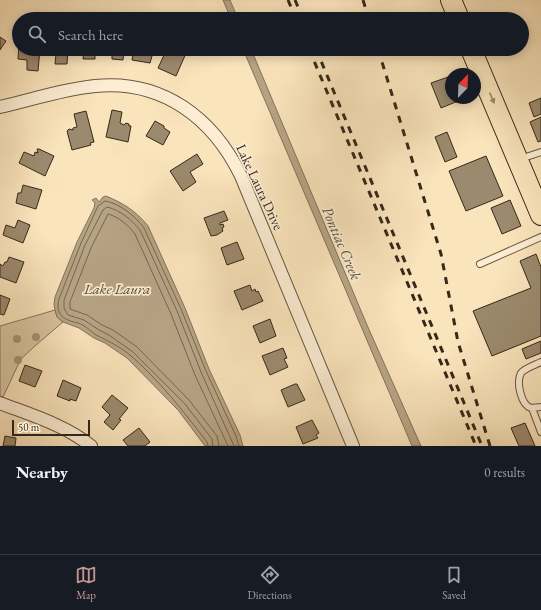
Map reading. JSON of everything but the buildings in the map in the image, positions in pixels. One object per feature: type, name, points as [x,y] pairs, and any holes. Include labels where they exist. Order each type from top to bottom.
[{"type":"main road","points":[[450,0],[455,12]]},
{"type":"main road","points":[[474,56],[541,215]]},
{"type":"street","name":"Lake Laura Drive","points":[[0,107],[84,87],[103,85],[122,86],[144,90],[164,97],[188,110],[206,124],[227,150],[241,176],[353,446]]},
{"type":"street","points":[[0,403],[64,429],[78,436],[91,446]]},
{"type":"lane","points":[[518,160],[541,152]]},
{"type":"lane","points":[[480,264],[541,237]]},
{"type":"lane","points":[[541,362],[522,373],[519,380],[521,395],[527,405],[532,408],[541,432]]},
{"type":"lane","points":[[532,408],[541,407]]},
{"type":"shaded area","points":[[55,310],[57,317],[63,322],[22,358],[3,397],[0,396],[0,326]]},
{"type":"water","points":[[223,0],[230,0],[235,12],[228,12]]},
{"type":"water","points":[[246,56],[254,56],[367,325],[421,446],[412,446]]},
{"type":"water","name":"Lake Laura","points":[[106,196],[129,208],[148,226],[185,308],[209,369],[240,435],[243,446],[205,446],[178,410],[127,358],[105,343],[79,328],[63,322],[57,317],[54,304],[55,297],[77,242],[94,208],[95,203],[92,200],[96,198],[99,202]]},
{"type":"railway","points":[[288,0],[293,12]]},
{"type":"railway","points":[[295,0],[300,12]]},
{"type":"railway","points":[[363,0],[367,12]]},
{"type":"railway","points":[[312,56],[476,446]]},
{"type":"railway","points":[[319,56],[482,446]]},
{"type":"railway","points":[[380,56],[441,254],[458,342],[490,446]]},
{"type":"water label","name":"Pontiac Creek","points":[[342,243]]}]
